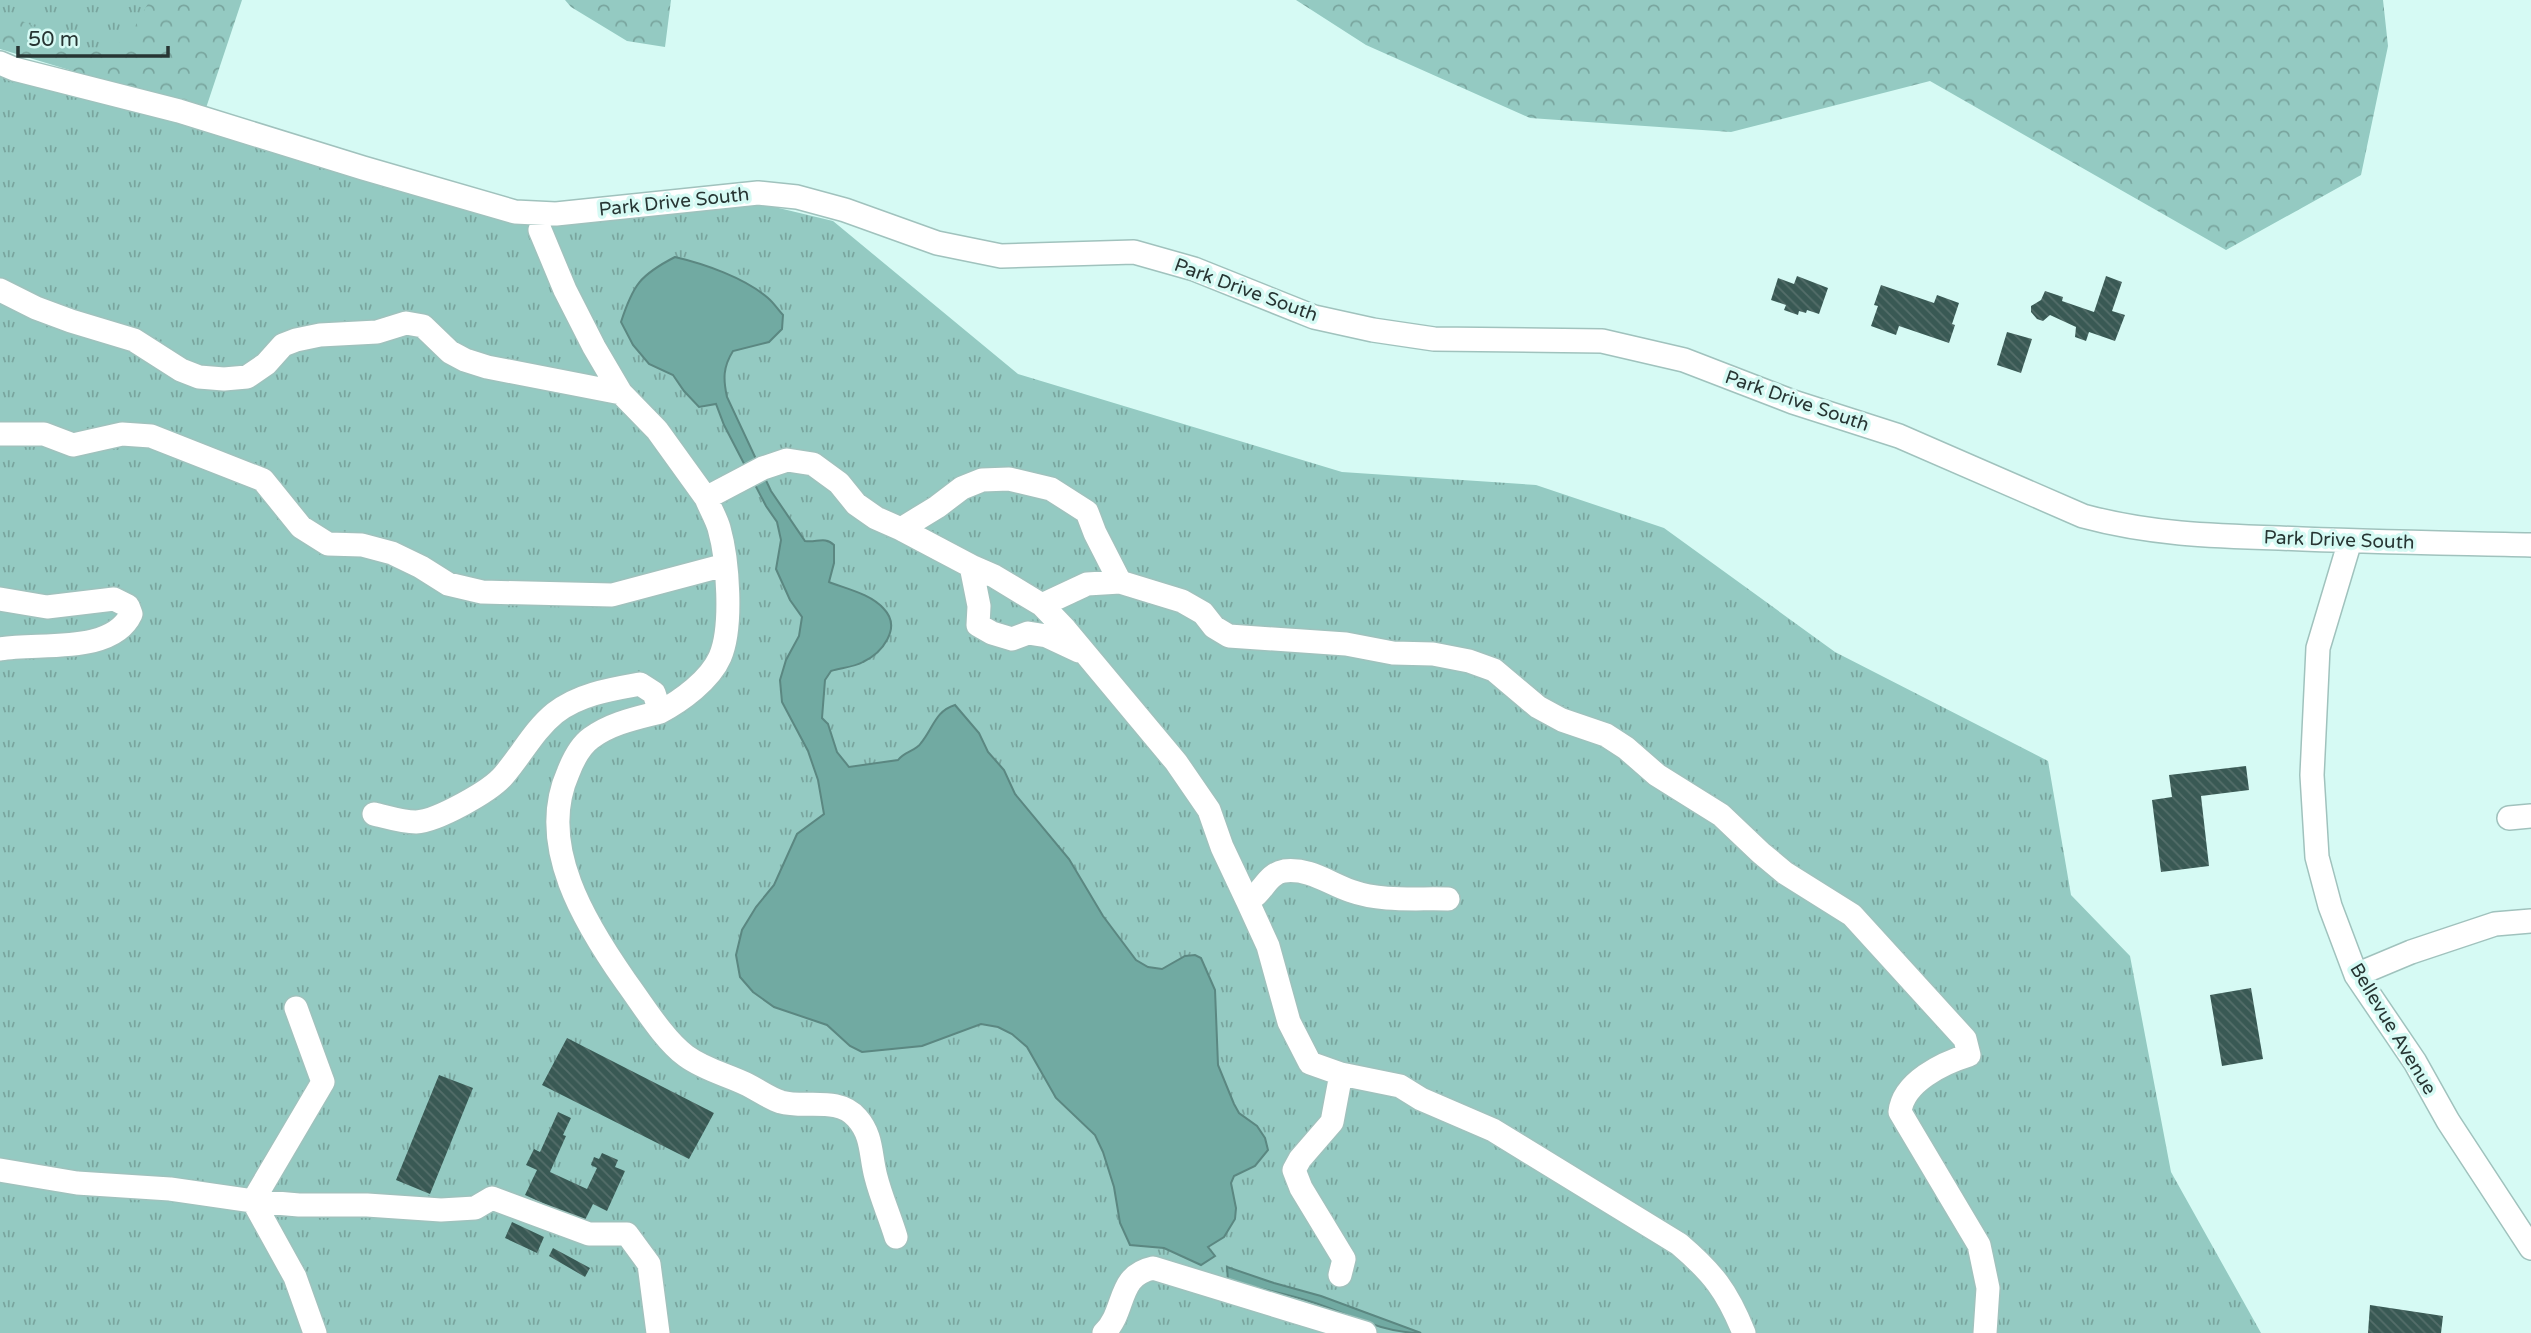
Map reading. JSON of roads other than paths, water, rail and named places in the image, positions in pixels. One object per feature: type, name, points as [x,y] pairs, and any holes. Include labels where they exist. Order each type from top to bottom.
[{"type":"street","name":"Park Drive South","points":[[0,63],[14,69],[179,111],[516,212],[556,214],[758,193],[797,197],[845,210],[937,243],[1001,256],[1134,252],[1194,269],[1314,317],[1373,330],[1434,339],[1602,341],[1684,360],[1793,402],[1899,436],[2083,516],[2171,534],[2531,544]]},
{"type":"street","points":[[540,230],[565,290],[621,393],[657,430],[706,498],[719,528],[725,565],[727,622],[720,658],[696,688],[660,712],[631,719],[591,738],[576,756],[564,781],[558,823],[567,877],[583,912],[615,967],[676,1047],[686,1056],[770,1098],[786,1103],[834,1106],[856,1116],[869,1136],[876,1176],[896,1237]]},
{"type":"street","points":[[0,290],[60,317],[134,340],[181,370],[199,377],[247,377],[266,364],[283,345],[296,340],[320,335],[377,332],[406,323],[423,326],[450,352],[465,360],[487,367],[621,393]]},
{"type":"street","points":[[0,434],[44,434],[73,445],[122,434],[151,436],[263,480],[300,527],[328,544],[362,545],[392,554],[421,567],[448,584],[482,592],[612,595],[725,565]]},
{"type":"street","points":[[706,498],[754,473],[787,460],[813,464],[839,483],[856,504],[876,518],[994,576],[1042,605],[1088,655],[1176,762],[1209,810],[1222,847],[1268,946],[1289,1022],[1310,1063],[1341,1074],[1400,1086],[1493,1130],[1678,1244],[1706,1266],[1730,1299],[1744,1333]]},
{"type":"street","points":[[901,529],[962,488],[982,480],[1009,479],[1051,489],[1087,512],[1094,533],[1119,582]]},
{"type":"street","name":"Bellevue Avenue","points":[[2350,541],[2318,648],[2312,775],[2317,857],[2330,906],[2356,975],[2415,1062],[2448,1121],[2531,1248]]},
{"type":"street","points":[[971,566],[979,606],[978,625],[1012,639],[1028,633],[1047,636],[1088,655]]},
{"type":"street","points":[[1042,605],[1087,584],[1119,582],[1182,601],[1203,613],[1214,627],[1229,636],[1346,644],[1393,653],[1433,653],[1494,670],[1538,707],[1562,720],[1606,735],[1626,748],[1657,775],[1721,815],[1785,873],[1852,915],[1965,1039],[1969,1055],[1936,1067],[1923,1077],[1901,1101],[1900,1112],[1979,1245],[1988,1288],[1985,1333]]},
{"type":"street","points":[[0,599],[47,607],[114,599],[128,606],[131,614],[127,625],[93,642],[0,649]]},
{"type":"street","points":[[374,814],[409,822],[426,821],[474,797],[505,775],[541,726],[556,712],[582,698],[640,684],[653,693],[660,712]]},
{"type":"street","points":[[1247,900],[1254,898],[1266,881],[1281,871],[1303,871],[1351,891],[1382,898],[1448,899]]},
{"type":"street","points":[[2356,975],[2411,952],[2495,924],[2531,920]]},
{"type":"street","points":[[253,1201],[323,1082],[296,1008]]},
{"type":"street","points":[[1340,1275],[1344,1259],[1301,1188],[1294,1170],[1300,1158],[1332,1122],[1341,1074]]},
{"type":"street","points":[[0,1170],[77,1183],[170,1189],[299,1205],[367,1205],[442,1210],[475,1208],[492,1198],[589,1234],[626,1234],[649,1264],[658,1333]]},
{"type":"street","points":[[253,1201],[295,1276],[315,1333]]},
{"type":"street","points":[[1104,1333],[1118,1310],[1129,1281],[1139,1271],[1153,1268],[1366,1333]]}]
